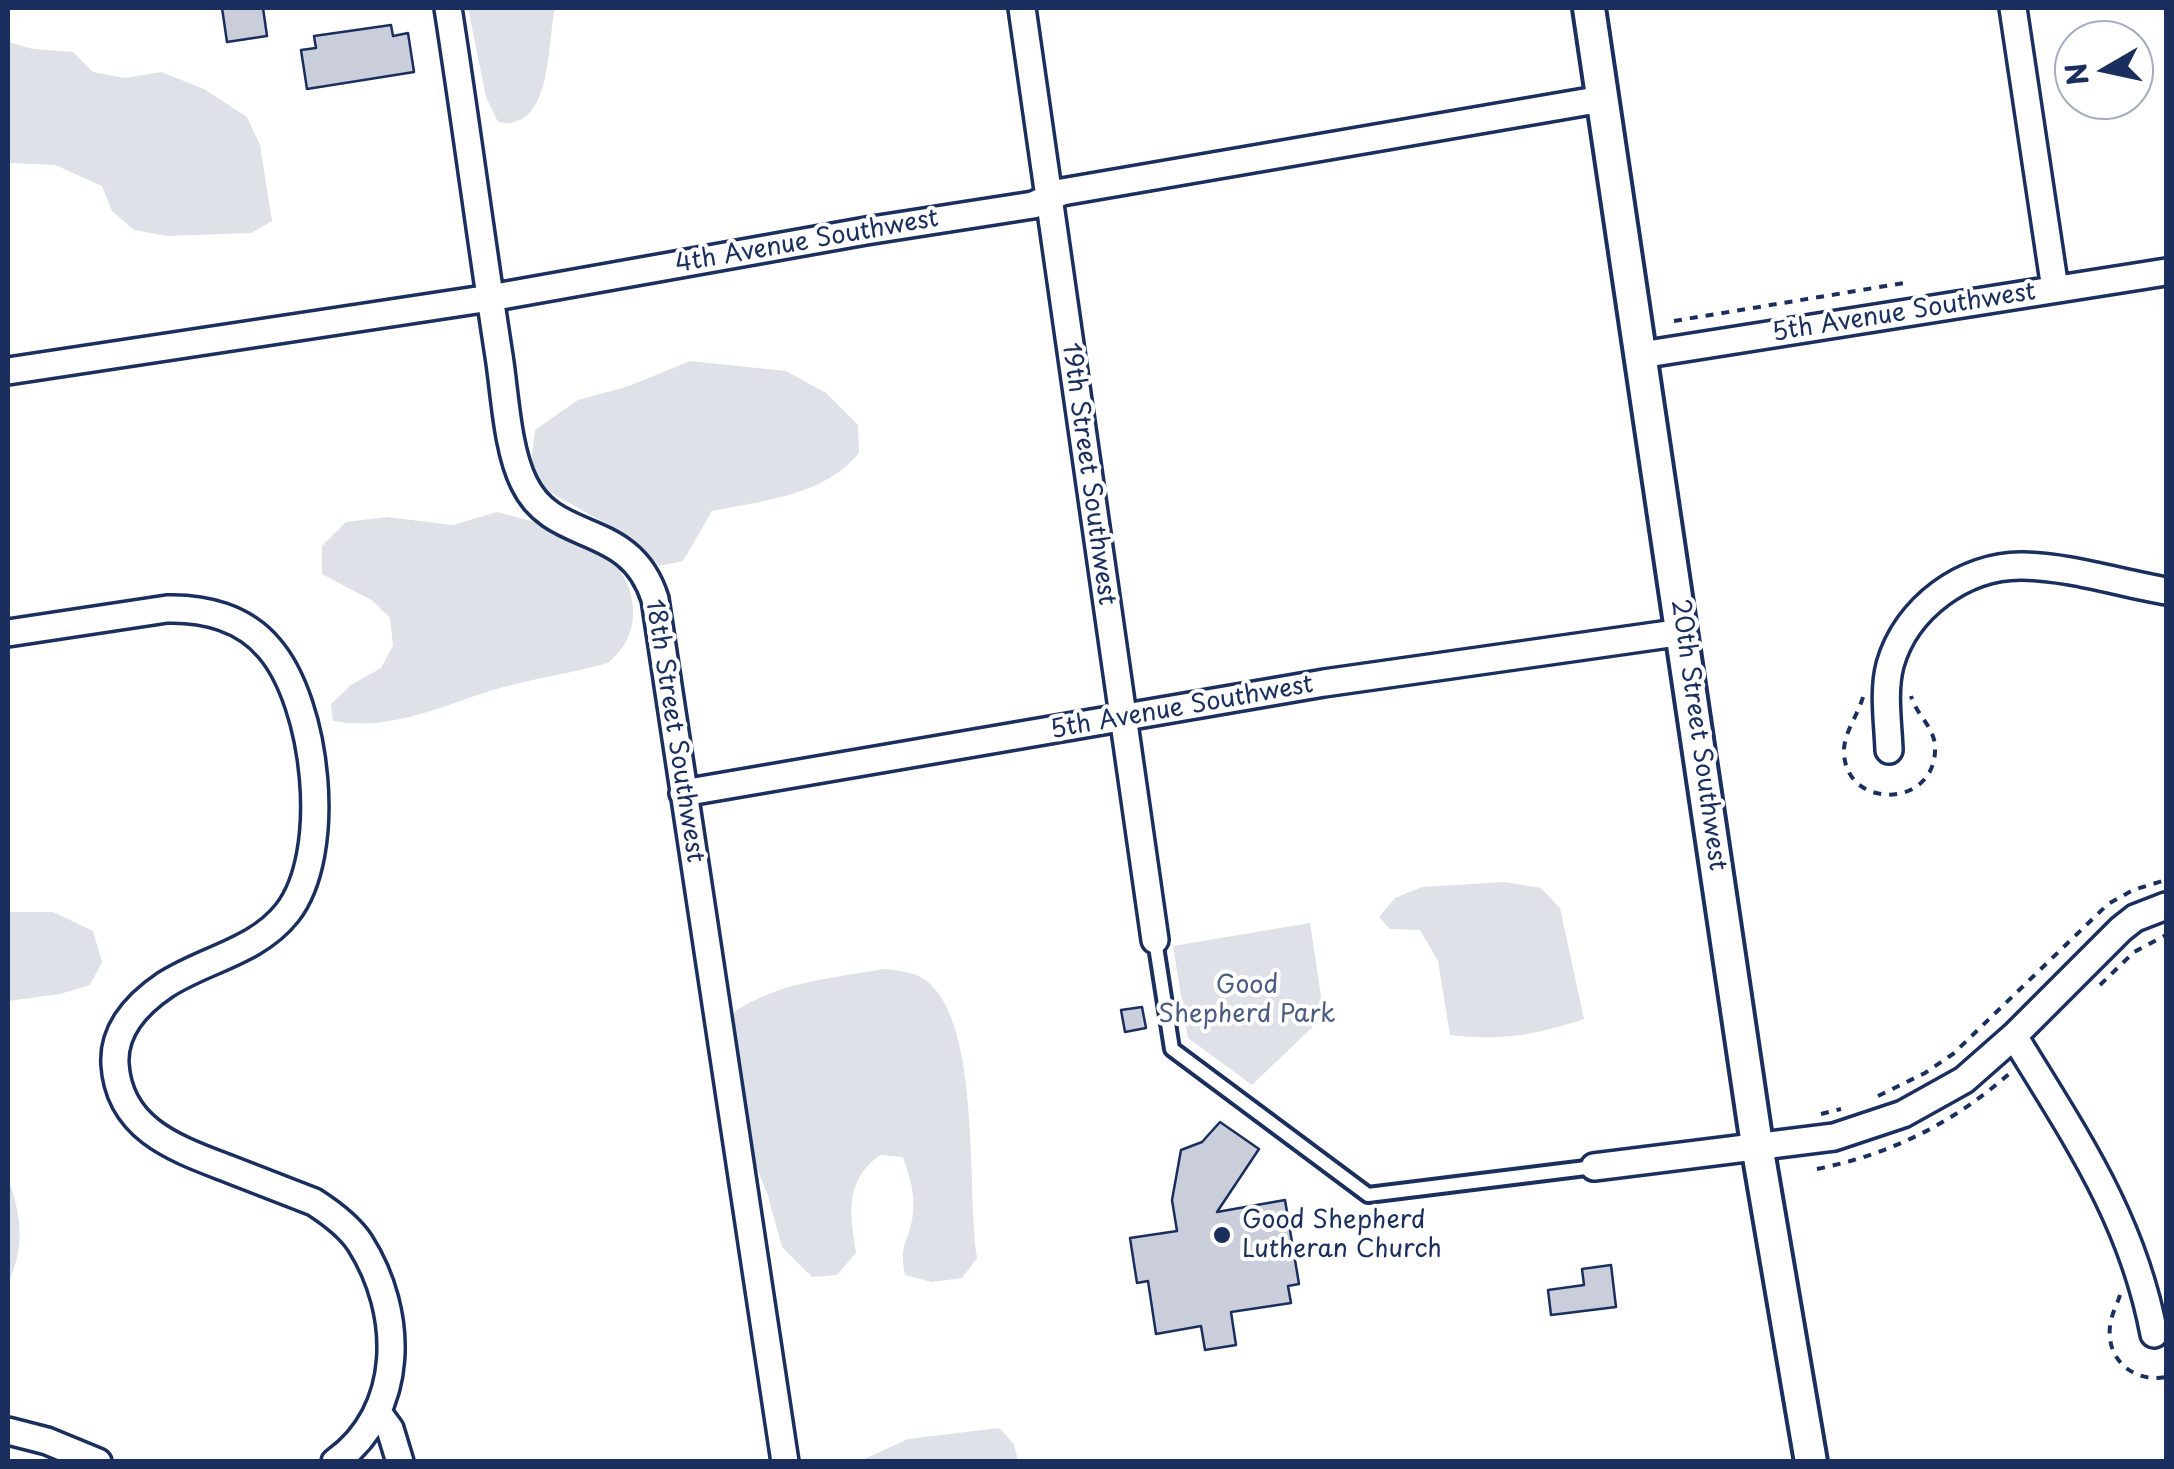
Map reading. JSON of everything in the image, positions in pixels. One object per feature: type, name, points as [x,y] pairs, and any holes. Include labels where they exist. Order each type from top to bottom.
[{"type":"street","name":"18th Street Southwest","points":[[448,8],[490,298],[521,478],[530,496],[552,516],[628,553],[649,579],[660,619],[785,1462]]},
{"type":"street","name":"19th Street Southwest","points":[[1022,8],[1155,940]]},
{"type":"street","name":"20th Street Southwest","points":[[1589,8],[1757,1145],[1811,1462]]},
{"type":"street","points":[[2013,8],[2055,289]]},
{"type":"street","name":"4th Avenue Southwest","points":[[8,371],[490,298],[1033,205],[1062,192],[1602,99]]},
{"type":"street","name":"5th Avenue Southwest","points":[[1641,355],[2166,272]]},
{"type":"street","points":[[1889,750],[1887,694],[1895,652],[1922,610],[1950,587],[1976,574],[2016,566],[2166,591]]},
{"type":"street","points":[[8,633],[192,608],[236,622],[267,645],[287,672],[299,703],[316,800],[315,842],[305,883],[287,913],[266,933],[167,984],[132,1013],[118,1038],[116,1075],[128,1108],[157,1138],[314,1202],[360,1242],[378,1278],[392,1339],[390,1373],[379,1414],[358,1443],[335,1462]]},
{"type":"street","name":"5th Avenue Southwest","points":[[684,794],[1324,683],[1682,632]]},
{"type":"street","points":[[1594,1167],[1834,1138],[1883,1123],[1944,1093],[2014,1036],[2135,918],[2166,906]]},
{"type":"street","points":[[2014,1036],[2112,1201],[2145,1287],[2154,1334]]},
{"type":"street","points":[[379,1414],[397,1445],[400,1462]]},
{"type":"street","points":[[8,1431],[98,1462]]},
{"type":"lane","points":[[1155,940],[1172,1049],[1368,1195],[1594,1167]]},
{"type":"path","points":[[1674,322],[1910,282]]},
{"type":"path","points":[[1864,693],[1844,743],[1848,770],[1868,791],[1899,794],[1922,782],[1930,772],[1935,747],[1909,689]]},
{"type":"path","points":[[1871,1099],[1925,1073],[1953,1054],[2108,904],[2133,890],[2166,880]]},
{"type":"path","points":[[2095,990],[2134,952],[2166,935]]},
{"type":"path","points":[[1807,1116],[1855,1105]]},
{"type":"path","points":[[2120,1287],[2120,1299],[2110,1325],[2113,1352],[2131,1374],[2153,1379],[2166,1377]]},
{"type":"green space","points":[[468,8],[555,8],[538,100],[529,114],[516,122],[498,122],[486,97]]},
{"type":"green space","points":[[8,42],[33,49],[73,52],[93,72],[125,78],[161,72],[204,89],[247,117],[260,145],[272,221],[251,233],[167,236],[134,230],[112,211],[102,186],[55,165],[8,163]]},
{"type":"green space","points":[[690,361],[786,371],[826,393],[858,425],[859,453],[845,467],[811,487],[712,511],[683,561],[659,566],[631,537],[542,488],[531,464],[535,430],[578,400],[629,386]]},
{"type":"green space","points":[[497,512],[563,531],[603,553],[618,568],[628,586],[633,609],[630,632],[619,651],[608,663],[500,688],[398,720],[333,721],[331,704],[351,685],[381,668],[393,646],[390,618],[373,601],[322,574],[322,546],[346,522],[387,517],[453,525]]},
{"type":"green space","points":[[1505,882],[1541,888],[1560,908],[1584,1019],[1519,1035],[1450,1035],[1438,961],[1420,930],[1390,929],[1379,917],[1395,898],[1422,887]]},
{"type":"green space","points":[[8,912],[53,912],[93,931],[102,962],[90,985],[60,994],[8,1001]]},
{"type":"green space","name":"Good Shepherd Park","points":[[1310,923],[1324,1016],[1252,1085],[1188,1038],[1173,946]]},
{"type":"green space","points":[[884,969],[910,973],[928,982],[948,1010],[958,1041],[969,1115],[977,1258],[962,1278],[932,1282],[905,1275],[903,1254],[913,1212],[911,1184],[903,1157],[880,1155],[860,1176],[852,1199],[856,1253],[837,1275],[812,1277],[782,1247],[740,1112],[731,1041],[734,1012],[787,988]]},
{"type":"green space","points":[[8,1178],[20,1230],[8,1282]]},
{"type":"green space","points":[[999,1428],[1014,1444],[1018,1461],[860,1461],[908,1439]]},
{"type":"building","points":[[222,8],[263,8],[267,36],[227,42]]},
{"type":"building","points":[[391,25],[393,36],[408,33],[414,72],[307,89],[301,50],[316,48],[314,36]]},
{"type":"building","points":[[1142,1007],[1146,1028],[1125,1032],[1121,1010]]},
{"type":"building","name":"Good Shepherd Lutheran Church","points":[[1220,1122],[1259,1149],[1217,1212],[1285,1200],[1299,1284],[1288,1286],[1291,1303],[1231,1312],[1236,1345],[1205,1350],[1201,1326],[1156,1334],[1148,1281],[1137,1283],[1130,1238],[1177,1231],[1172,1200],[1181,1150],[1202,1142]]},
{"type":"building","points":[[1611,1265],[1616,1307],[1551,1315],[1548,1290],[1584,1285],[1582,1269]]},
{"type":"place","name":"Good Shepherd Lutheran Church","points":[[1222,1235]]}]
